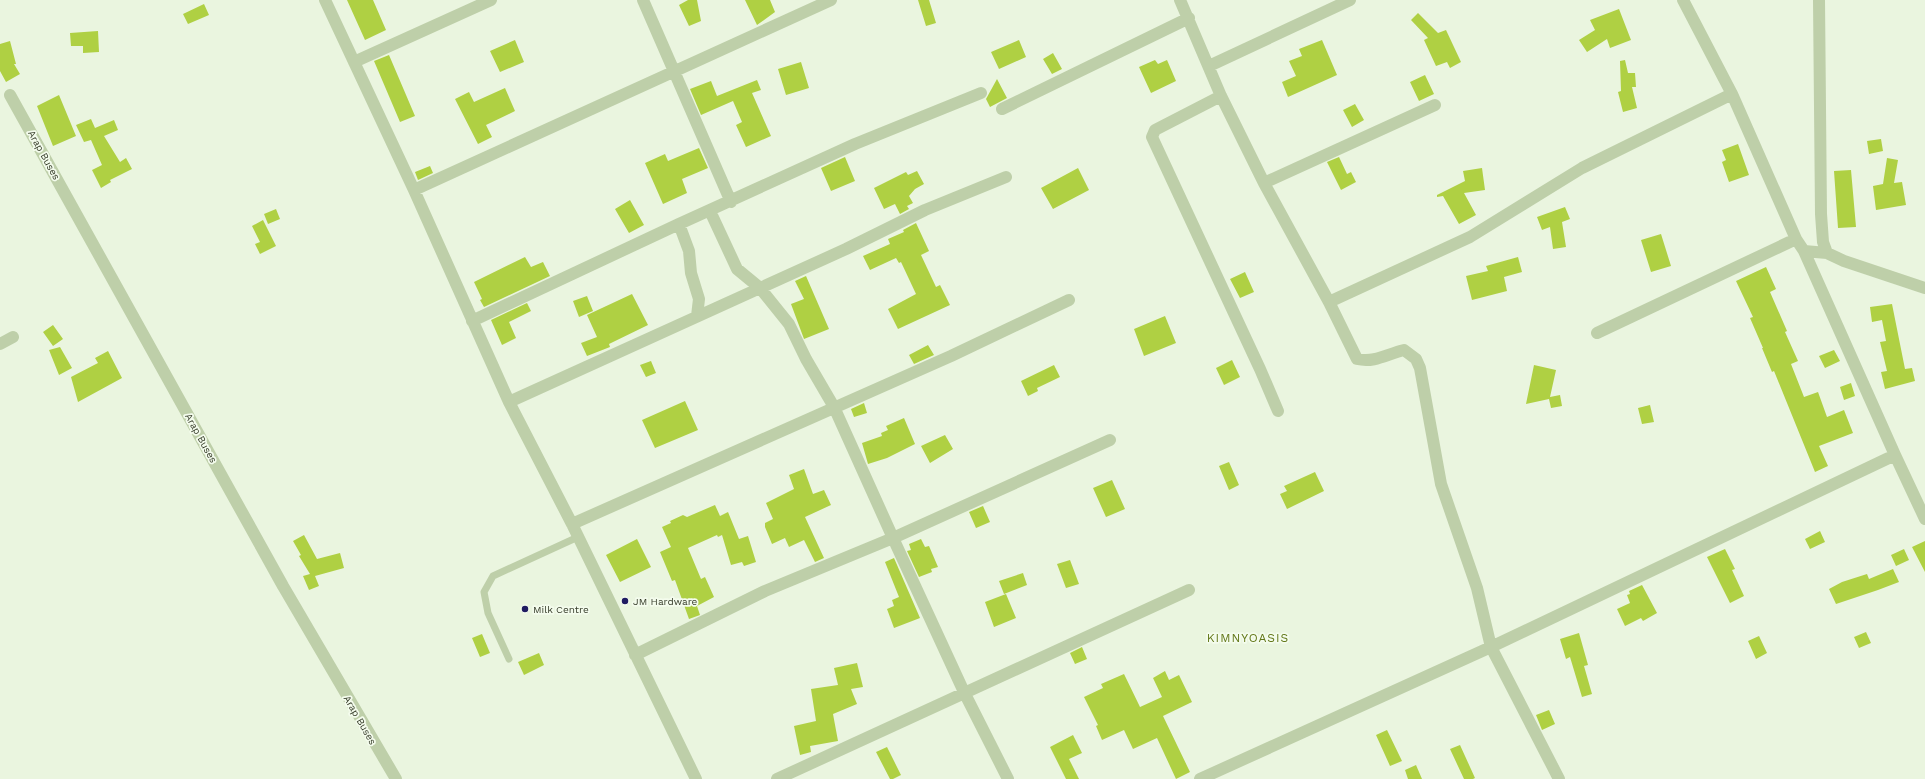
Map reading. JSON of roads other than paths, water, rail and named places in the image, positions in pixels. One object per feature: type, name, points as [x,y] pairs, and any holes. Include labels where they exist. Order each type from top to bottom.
[{"type":"street","points":[[325,0],[414,190],[509,402],[572,524],[696,779]]},
{"type":"street","points":[[354,62],[491,0]]},
{"type":"street","points":[[643,0],[673,72],[731,202]]},
{"type":"street","points":[[414,190],[831,0]]},
{"type":"street","points":[[1180,0],[1189,18],[1221,96],[1264,183],[1329,302],[1357,359],[1366,361],[1377,360],[1404,350],[1416,359],[1423,384],[1441,484],[1477,588],[1491,647],[1559,779]]},
{"type":"street","points":[[1209,66],[1350,0]]},
{"type":"street","points":[[1683,0],[1732,94],[1796,239],[1804,251],[1895,456],[1925,519]]},
{"type":"street","points":[[1819,0],[1821,214],[1823,242],[1826,254]]},
{"type":"street","points":[[1002,108],[1189,18]]},
{"type":"street","points":[[472,322],[679,224],[731,202],[855,144],[981,93]]},
{"type":"street","points":[[1329,302],[1470,237],[1582,168],[1732,94]]},
{"type":"street","name":"Arap Buses","points":[[10,95],[279,579],[396,779]]},
{"type":"street","points":[[1221,96],[1155,130],[1152,137],[1278,411]]},
{"type":"street","points":[[1264,183],[1435,105]]},
{"type":"street","points":[[509,402],[846,249],[925,210],[1006,177]]},
{"type":"street","points":[[710,211],[737,269],[760,288],[789,324],[806,359],[834,407],[964,692],[1008,779]]},
{"type":"street","points":[[679,224],[689,251],[691,273],[699,299],[697,316]]},
{"type":"street","points":[[1597,333],[1796,239]]},
{"type":"street","points":[[1804,251],[1826,254],[1925,288]]},
{"type":"street","points":[[572,524],[951,356],[1069,300]]},
{"type":"street","points":[[0,344],[13,337]]},
{"type":"street","points":[[635,655],[764,591],[893,538],[1110,440]]},
{"type":"street","points":[[1200,779],[1491,647],[1895,456]]},
{"type":"street","points":[[777,779],[1189,590]]},
{"type":"lane","points":[[509,658],[488,613],[484,592],[493,576],[578,537]]},
{"type":"place","name":"JM Hardware","points":[[625,601]]},
{"type":"place","name":"Milk Centre","points":[[525,609]]},
{"type":"district","name":"KIMNYOASIS","points":[[1248,638]]}]
